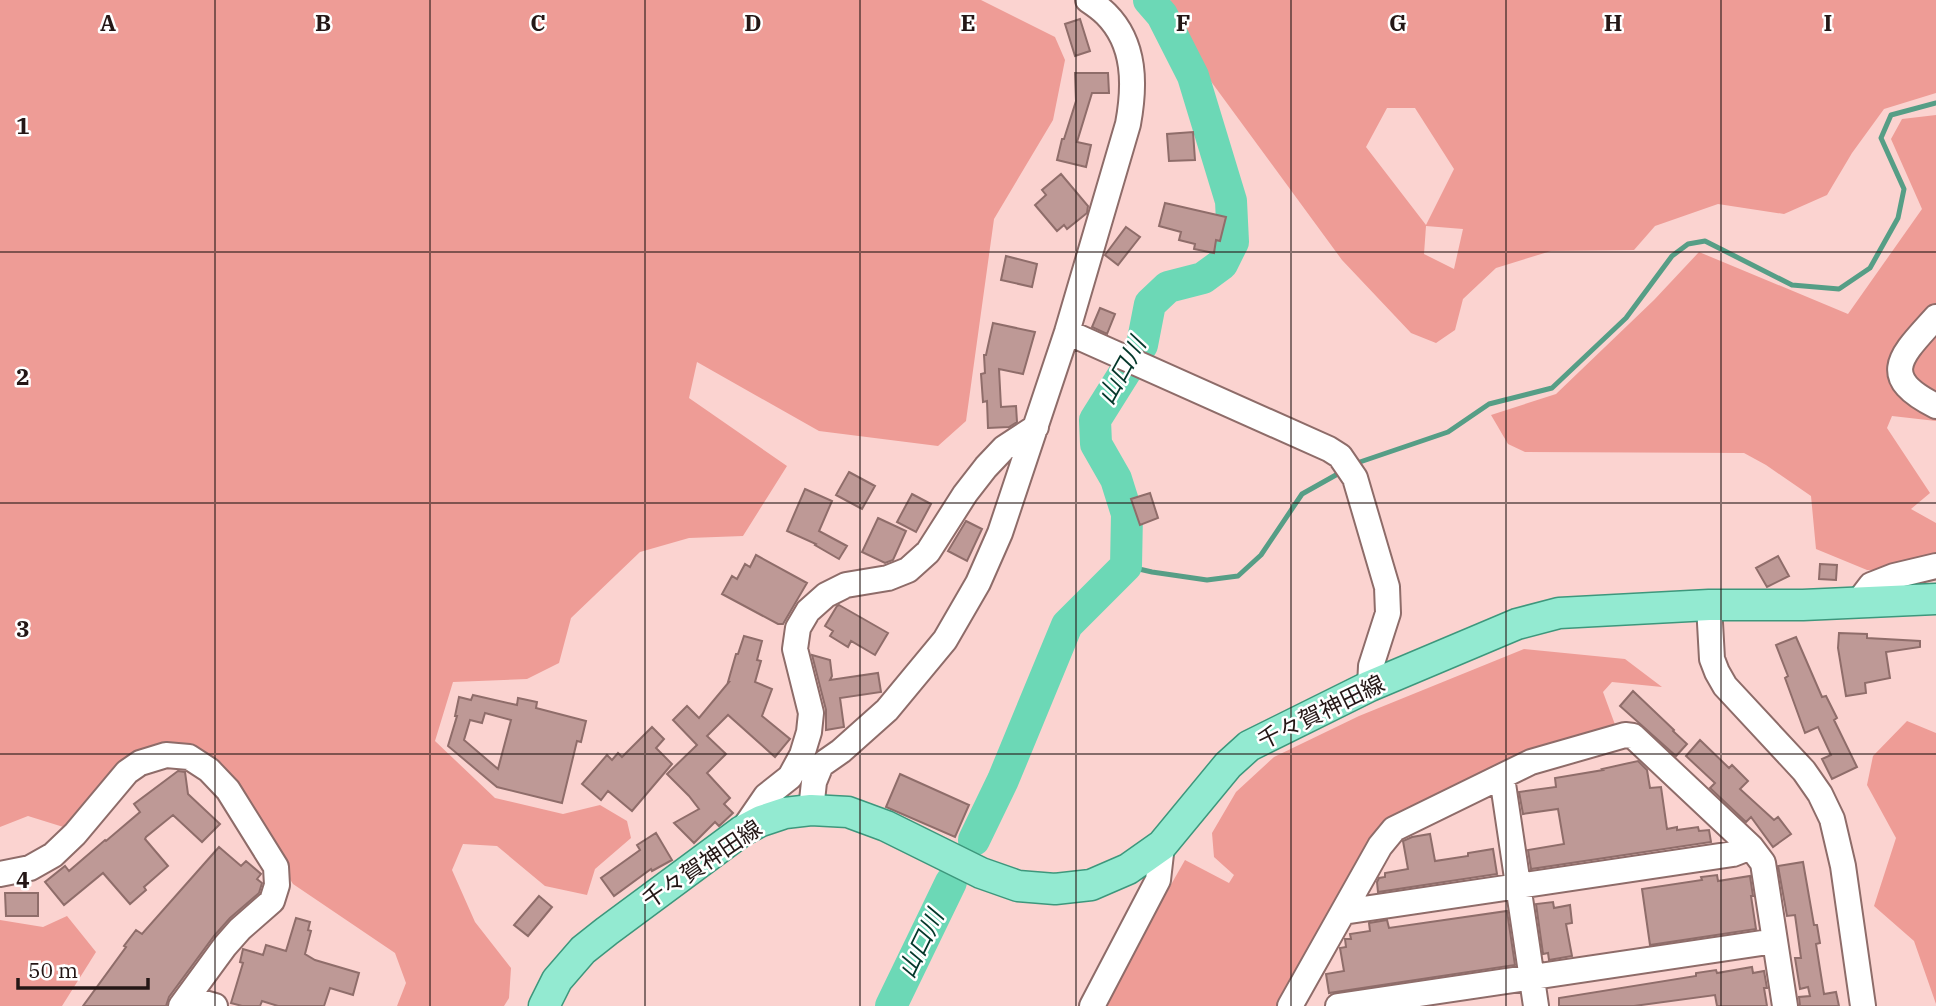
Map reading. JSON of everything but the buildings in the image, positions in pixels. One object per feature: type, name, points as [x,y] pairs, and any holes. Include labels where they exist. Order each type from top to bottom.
[{"type":"main road","name":"千々賀神田線","points":[[544,1006],[557,981],[583,950],[607,930],[742,831],[785,813],[811,810],[848,812],[886,826],[981,873],[1018,886],[1055,889],[1091,885],[1128,869],[1162,845],[1228,765],[1249,746],[1370,686],[1517,624],[1559,614],[1709,604],[1803,605],[1936,600]]},
{"type":"street","points":[[811,810],[814,782],[821,765],[887,710],[944,640],[978,583],[1000,533],[1067,332],[1128,124],[1133,98],[1132,64],[1122,34],[1106,13],[1088,0]]},
{"type":"street","points":[[1936,317],[1911,344],[1900,364],[1899,375],[1905,386],[1936,406]]},
{"type":"street","points":[[1067,332],[1340,456],[1354,478],[1387,587],[1388,613],[1371,666],[1370,686]]},
{"type":"street","points":[[742,831],[766,796],[790,778],[802,755],[811,713],[795,649],[798,628],[808,611],[825,595],[846,585],[888,578],[908,570],[928,552],[965,494],[986,467],[1004,449],[1036,427]]},
{"type":"street","points":[[1858,602],[1871,585],[1894,576],[1936,566]]},
{"type":"street","points":[[1709,604],[1712,659],[1717,672],[1726,686],[1804,771],[1820,794],[1832,819],[1843,866],[1863,1006]]},
{"type":"street","points":[[1290,1006],[1380,845],[1394,829],[1531,762],[1625,735],[1633,736],[1751,847],[1763,863],[1785,1006]]},
{"type":"street","points":[[0,874],[30,868],[53,855],[75,834],[127,772],[140,763],[166,755],[189,757],[209,770],[228,790],[276,867],[278,885],[272,901],[225,946],[184,1002],[215,1006]]},
{"type":"street","points":[[1502,776],[1536,1006]]},
{"type":"street","points":[[1093,1006],[1158,880],[1162,845]]},
{"type":"street","points":[[1343,912],[1732,854],[1751,847]]},
{"type":"street","points":[[1338,1006],[1775,941]]},
{"type":"shaded area","points":[[0,0],[981,0],[1055,37],[1065,60],[1053,120],[994,219],[966,421],[938,446],[819,431],[697,362],[689,398],[787,466],[743,536],[689,538],[640,552],[571,618],[559,663],[527,679],[453,682],[435,741],[495,798],[563,814],[600,805],[627,821],[631,838],[595,869],[587,895],[545,886],[497,846],[463,844],[452,870],[475,922],[511,968],[509,998],[504,1006],[397,1006],[406,983],[395,953],[293,884],[222,772],[162,744],[73,830],[28,816],[0,827]]},
{"type":"shaded area","points":[[1170,0],[1936,0],[1936,93],[1884,109],[1852,153],[1827,195],[1784,214],[1718,204],[1655,226],[1634,250],[1551,251],[1496,268],[1463,299],[1455,330],[1436,343],[1411,333],[1342,260],[1207,76]],"holes":[[[1387,108],[1415,108],[1454,169],[1426,225],[1366,147]],[[1426,226],[1463,229],[1454,269],[1424,254]]]},
{"type":"shaded area","points":[[1936,115],[1936,421],[1892,416],[1887,428],[1930,493],[1911,509],[1936,523],[1936,569],[1867,570],[1816,549],[1811,496],[1744,453],[1525,452],[1508,444],[1491,415],[1556,394],[1654,300],[1699,252],[1848,314],[1922,209],[1891,139],[1902,119]]},
{"type":"shaded area","points":[[1524,649],[1625,659],[1662,687],[1612,682],[1603,692],[1617,730],[1385,829],[1285,1006],[1102,1006],[1185,860],[1229,883],[1234,875],[1214,857],[1212,833],[1236,792],[1274,757],[1359,716]]},
{"type":"shaded area","points":[[1907,721],[1936,733],[1936,1004],[1914,941],[1874,906],[1896,838],[1867,785],[1873,756]]},
{"type":"shaded area","points":[[67,916],[96,952],[62,1006],[0,1006],[0,920],[43,927]]},
{"type":"waterway","name":"山口川","points":[[974,840],[1003,780],[1067,625],[1126,566],[1127,514],[1116,479],[1096,444],[1095,420],[1142,345],[1150,304],[1168,287],[1203,278],[1222,264],[1233,242],[1231,201],[1193,76],[1162,15],[1149,0]]},
{"type":"waterway","points":[[1354,464],[1448,432],[1489,404],[1552,388],[1626,318],[1672,256],[1688,244],[1705,241],[1792,285],[1839,289],[1870,268],[1898,218],[1904,189],[1881,138],[1891,115],[1936,103]]},
{"type":"waterway","points":[[1126,566],[1207,580],[1238,576],[1261,555],[1302,494],[1343,471]]},
{"type":"waterway","name":"山口川","points":[[891,1006],[951,882]]}]
